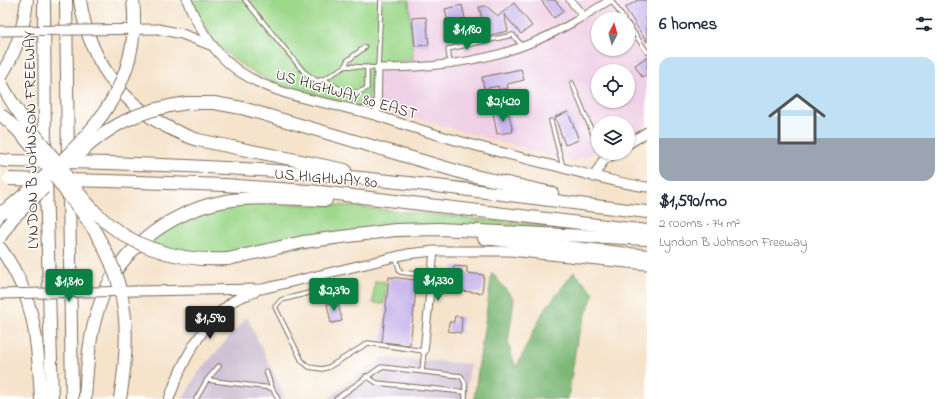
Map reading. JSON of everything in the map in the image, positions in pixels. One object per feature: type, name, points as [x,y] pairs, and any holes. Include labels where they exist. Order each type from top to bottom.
[{"type":"highway","points":[[0,77],[14,54],[20,38],[27,0]]},
{"type":"highway","name":"LYNDON B JOHNSON FREEWAY","points":[[44,0],[46,195],[52,399]]},
{"type":"highway","points":[[66,0],[72,399]]},
{"type":"highway","points":[[80,0],[89,40],[103,67],[125,97],[155,121],[175,132],[198,140],[398,182]]},
{"type":"highway","points":[[0,213],[10,207],[62,159],[90,131],[109,107],[121,85],[130,58],[135,20],[133,0]]},
{"type":"highway","points":[[0,81],[11,103],[88,204],[109,224],[128,238],[156,251],[180,258],[228,260],[303,242],[395,230],[439,229],[647,239]]},
{"type":"highway","points":[[0,237],[12,220],[40,191],[104,132],[127,119],[152,109],[187,103],[214,103],[242,108],[470,175],[542,192],[597,202],[619,209]]},
{"type":"highway","points":[[0,114],[21,132],[32,145],[90,223],[110,258],[118,281],[126,323],[125,359],[120,399]]},
{"type":"highway","name":"US HIGHWAY 80","points":[[5,160],[221,167],[398,182],[647,212]]},
{"type":"highway","name":"US HIGHWAY 80","points":[[5,179],[264,187],[384,198],[647,231]]},
{"type":"highway","points":[[85,399],[90,340],[101,299],[122,263],[138,245],[157,230],[196,209],[233,200],[273,199],[361,201],[384,198]]},
{"type":"highway","points":[[369,233],[444,235],[647,256]]},
{"type":"highway","points":[[0,248],[15,270],[28,299],[36,330],[41,399]]},
{"type":"main road","points":[[187,0],[196,23],[214,46]]},
{"type":"main road","name":"US HIGHWAY 80 EAST","points":[[0,32],[158,29],[182,34],[214,46],[227,61],[239,71],[268,87],[287,94],[377,116],[417,129],[594,176],[647,187]]},
{"type":"main road","points":[[635,140],[647,132]]},
{"type":"main road","points":[[594,176],[601,160]]},
{"type":"main road","points":[[169,399],[190,351],[210,322],[233,301],[262,289],[396,257],[434,251],[510,251],[647,265]]},
{"type":"main road","points":[[0,294],[262,289]]},
{"type":"street","points":[[570,0],[584,17]]},
{"type":"street","points":[[377,116],[378,68],[450,64],[485,58],[523,46],[549,35],[584,17],[609,0]]},
{"type":"street","points":[[424,351],[434,251]]},
{"type":"lane","points":[[245,0],[304,72],[317,81],[324,79],[346,66],[378,68],[380,0]]},
{"type":"lane","points":[[609,0],[618,12]]},
{"type":"lane","points":[[635,34],[647,52]]},
{"type":"lane","points":[[450,64],[448,49],[513,35],[523,46]]},
{"type":"lane","points":[[346,66],[347,61],[365,47]]},
{"type":"lane","points":[[324,79],[336,88],[350,92],[363,90],[367,88],[367,67]]},
{"type":"lane","points":[[572,83],[591,129]]},
{"type":"lane","points":[[551,121],[564,168]]},
{"type":"lane","points":[[396,257],[400,272],[431,276]]},
{"type":"lane","points":[[318,276],[321,290],[281,300],[274,307],[302,361],[309,367],[322,369],[329,367],[368,343],[424,351],[422,371]]},
{"type":"lane","points":[[196,399],[207,380],[219,366]]},
{"type":"lane","points":[[336,399],[366,376],[382,367],[461,376],[465,383],[465,399]]},
{"type":"lane","points":[[266,371],[278,399]]},
{"type":"lane","points":[[366,376],[377,383],[465,392]]},
{"type":"lane","points":[[207,380],[272,388]]},
{"type":"shaded area","points":[[409,0],[647,0],[647,124],[635,132],[635,116],[591,116],[591,154],[573,162],[368,105],[374,63],[410,3]]},
{"type":"shaded area","points":[[247,317],[286,399],[183,399],[198,373]]},
{"type":"shaded area","points":[[382,357],[470,364],[466,399],[328,399]]},
{"type":"green space","points":[[190,0],[409,0],[413,60],[374,63],[368,105],[366,108],[304,93],[265,78],[246,68],[229,55],[214,40],[204,26]]},
{"type":"green space","points":[[267,203],[337,205],[597,231],[464,226],[231,256],[199,257],[147,243],[189,216],[233,205]]},
{"type":"green space","points":[[574,272],[594,292],[577,339],[568,399],[474,399],[492,273],[514,299],[508,343],[516,368],[543,312]]},
{"type":"green space","points":[[375,281],[386,282],[384,304],[373,303]]},
{"type":"building","points":[[541,0],[555,0],[564,11],[554,18]]},
{"type":"building","points":[[638,0],[647,0],[647,15],[645,17],[647,21],[647,42],[635,23],[635,12],[628,12],[625,8]]},
{"type":"building","points":[[514,3],[532,26],[521,34],[504,14],[508,31],[453,44],[445,9],[462,5],[466,22],[482,18],[479,7],[486,6],[498,16]]},
{"type":"building","points":[[426,17],[429,45],[415,46],[412,18]]},
{"type":"building","points":[[647,57],[647,74],[642,77],[635,65]]},
{"type":"building","points":[[521,69],[524,80],[507,84],[508,88],[499,90],[498,86],[484,89],[482,77]]},
{"type":"building","points":[[502,111],[502,115],[509,114],[513,132],[497,134],[493,112]]},
{"type":"building","points":[[568,112],[579,140],[565,145],[555,117]]},
{"type":"building","points":[[454,266],[467,267],[467,273],[484,275],[482,293],[451,290]]},
{"type":"building","points":[[389,277],[417,280],[410,345],[382,342]]},
{"type":"building","points":[[338,302],[342,321],[331,323],[327,304]]},
{"type":"building","points":[[455,316],[462,317],[461,333],[448,331],[449,322],[454,322]]}]
